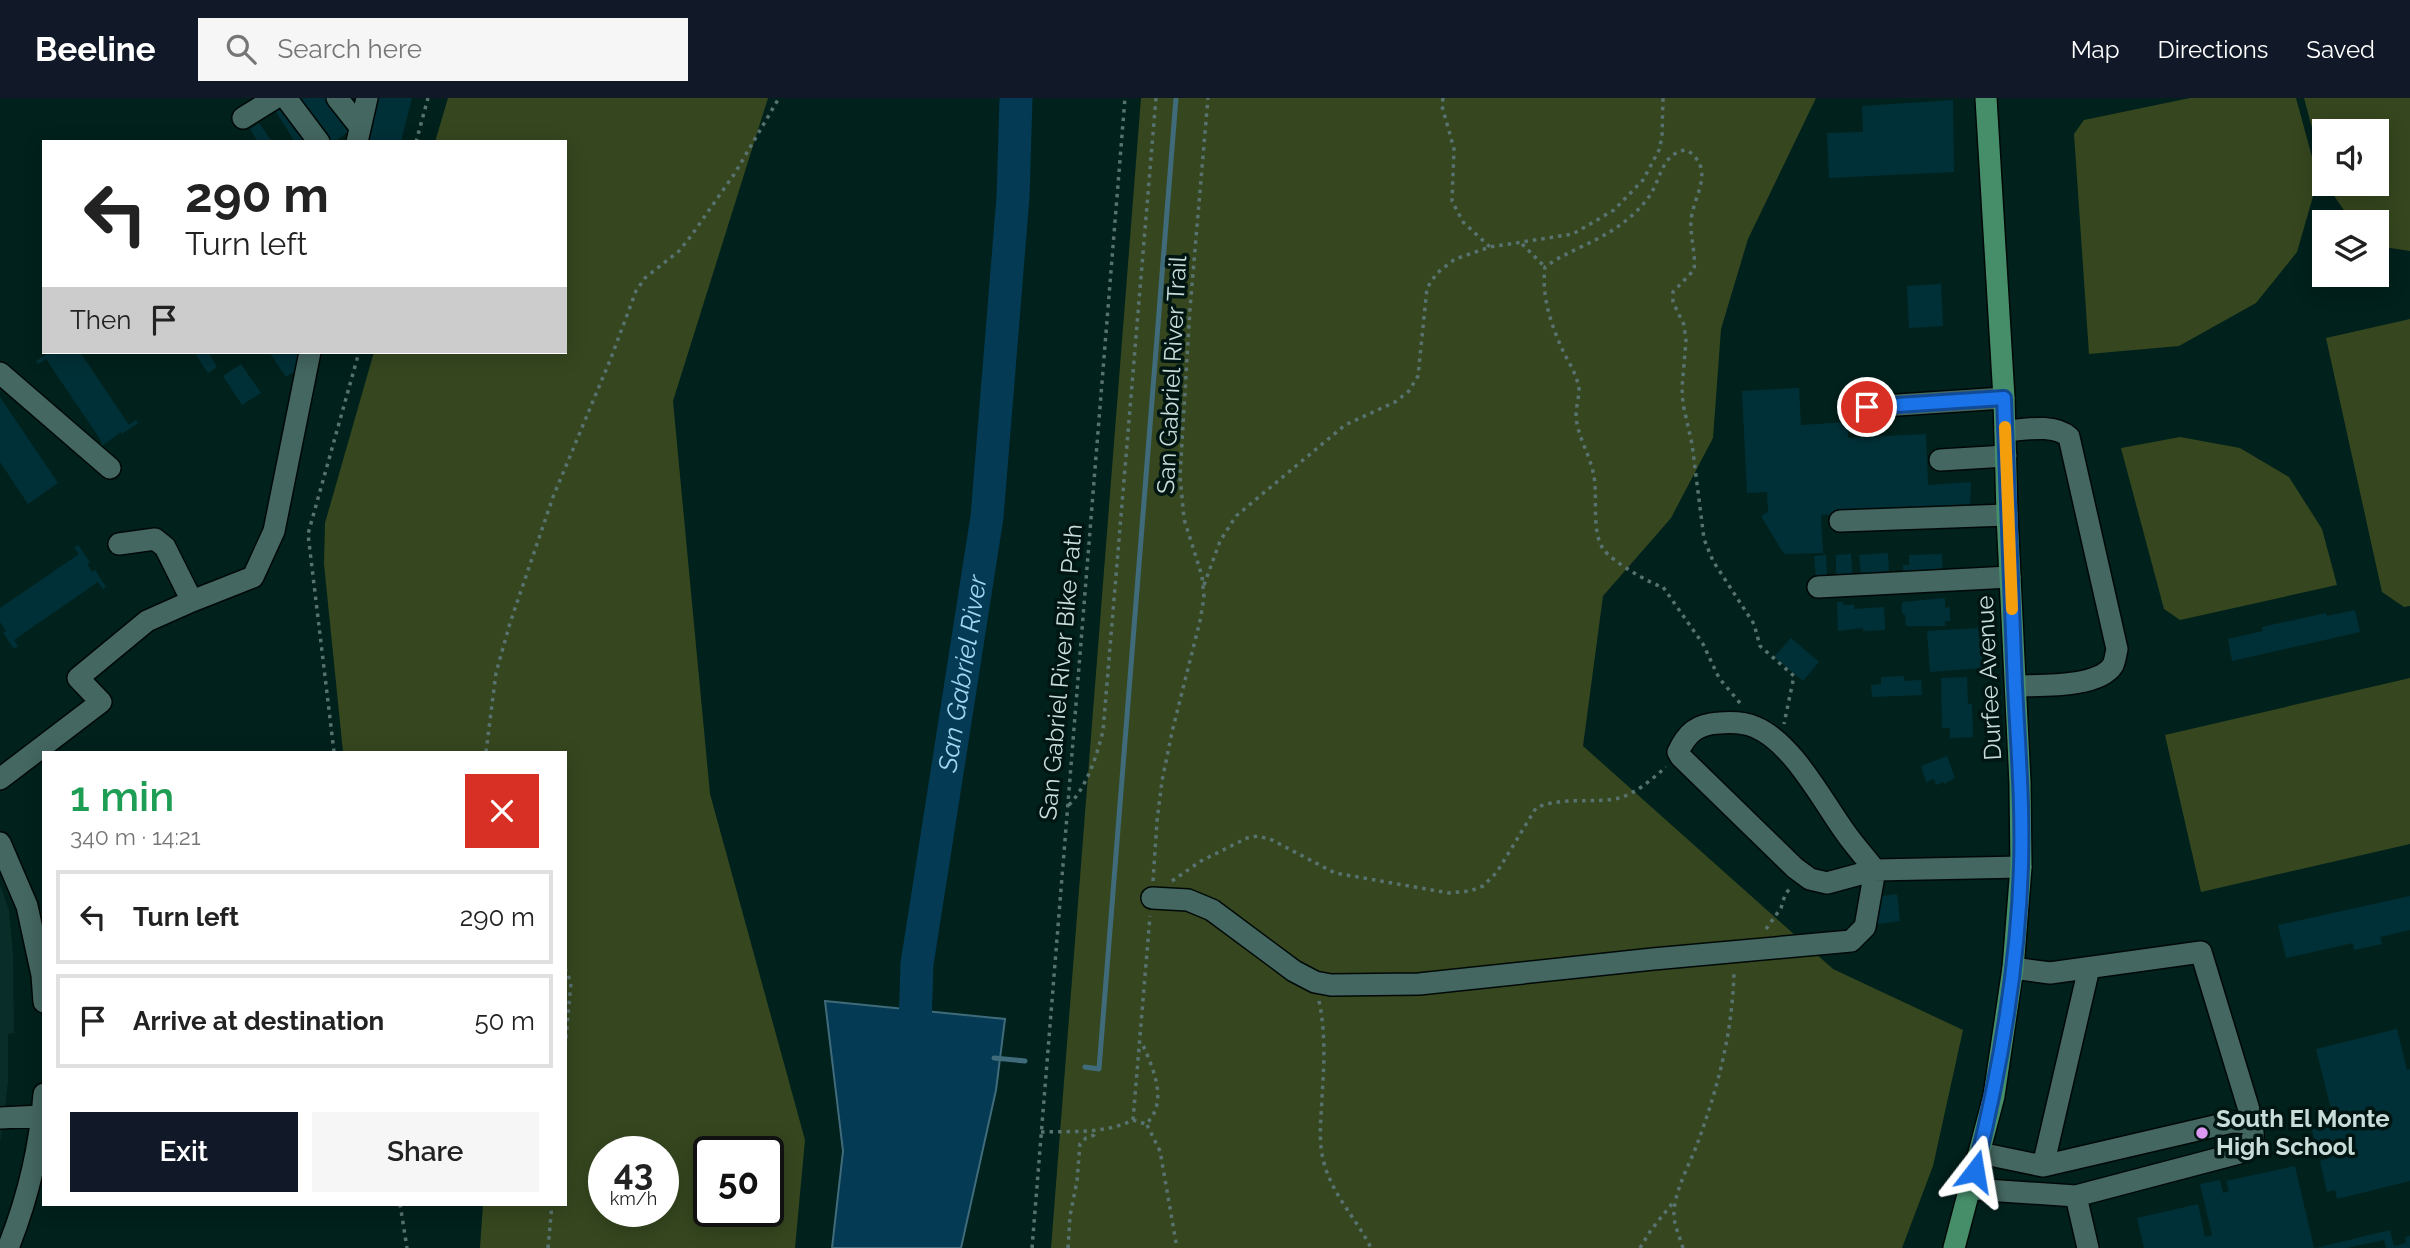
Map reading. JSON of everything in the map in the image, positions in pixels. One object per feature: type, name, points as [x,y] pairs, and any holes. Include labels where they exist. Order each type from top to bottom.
[{"type":"main road","name":"Durfee Avenue","points":[[1954,1248],[1994,1096],[2013,968],[2021,867],[2004,398],[1986,98]]},
{"type":"street","points":[[243,118],[275,98]]},
{"type":"street","points":[[286,98],[318,140]]},
{"type":"street","points":[[337,98],[358,134]]},
{"type":"street","points":[[358,134],[367,98]]},
{"type":"street","points":[[0,779],[101,702],[78,678],[147,621],[253,577],[274,531],[310,354]]},
{"type":"street","points":[[0,373],[110,468]]},
{"type":"street","points":[[1867,407],[2004,398]]},
{"type":"street","points":[[2005,431],[2062,431],[2068,437],[2117,649],[2113,665],[2090,681],[2015,686]]},
{"type":"street","points":[[1940,460],[2006,456]]},
{"type":"street","points":[[1840,522],[2007,515]]},
{"type":"street","points":[[119,544],[155,538],[165,547],[192,601]]},
{"type":"street","points":[[1818,587],[2010,577]]},
{"type":"street","points":[[1152,898],[1188,900],[1212,910],[1294,971],[1315,982],[1331,985],[1419,984],[1851,941],[1865,927],[1875,870],[1796,763],[1778,743],[1758,727],[1742,722],[1715,723],[1695,729],[1685,737],[1678,751],[1681,757],[1810,879],[1827,883],[1875,870],[2021,867]]},
{"type":"street","points":[[0,843],[27,905],[42,984]]},
{"type":"street","points":[[1971,1189],[2076,1196],[2243,1152],[2253,1138],[2253,1124],[2201,952],[2050,973],[2013,968]]},
{"type":"street","points":[[2043,1166],[2089,968]]},
{"type":"street","points":[[0,1118],[42,1116],[41,1136],[24,1208],[8,1248]]},
{"type":"street","points":[[1980,1153],[2043,1166],[2232,1122],[2253,1124]]},
{"type":"street","points":[[2076,1196],[2088,1248]]},
{"type":"path","points":[[417,140],[428,98]]},
{"type":"path","points":[[485,751],[496,673],[510,623],[553,497],[636,291],[645,278],[679,251],[691,236],[736,173],[779,98]]},
{"type":"path","name":"San Gabriel River Bike Path","points":[[1032,1248],[1125,98]]},
{"type":"path","points":[[1068,807],[1078,795],[1094,764],[1103,731],[1156,98]]},
{"type":"path","name":"San Gabriel River Trail","points":[[1133,1120],[1162,781],[1200,621],[1204,587],[1184,519],[1180,476],[1190,308],[1208,98]]},
{"type":"path","points":[[1443,98],[1441,106],[1454,149],[1452,201],[1463,222],[1490,247]]},
{"type":"path","points":[[1204,587],[1220,541],[1236,516],[1345,425],[1395,402],[1409,391],[1418,376],[1427,288],[1437,273],[1455,259],[1490,247],[1573,234],[1614,211],[1643,180],[1659,150],[1663,98]]},
{"type":"path","points":[[1659,150],[1669,157]]},
{"type":"path","points":[[1743,705],[1719,678],[1703,644],[1663,587],[1650,584],[1604,551],[1594,507],[1597,493],[1593,472],[1578,428],[1576,413],[1579,390],[1574,370],[1552,322],[1543,286],[1545,268],[1555,259],[1610,233],[1633,215],[1649,197],[1669,157],[1681,150],[1687,150],[1696,156],[1702,172],[1691,223],[1694,270],[1673,292],[1673,302],[1684,325],[1686,341],[1683,404],[1692,444],[1704,539],[1713,561],[1754,624],[1760,646],[1794,676],[1786,719],[1778,743]]},
{"type":"path","points":[[1522,244],[1545,268]]},
{"type":"path","points":[[334,751],[308,534],[358,354]]},
{"type":"path","points":[[1152,898],[1181,873],[1201,861],[1247,838],[1258,836],[1272,840],[1335,873],[1449,893],[1470,891],[1483,886],[1497,872],[1536,808],[1544,804],[1618,798],[1635,791],[1681,757]]},
{"type":"path","points":[[1683,1248],[1674,1218],[1676,1198],[1700,1138],[1727,1048],[1734,1004],[1735,966],[1762,938],[1768,924],[1802,873]]},
{"type":"path","points":[[567,973],[571,983],[567,1027]]},
{"type":"path","points":[[1315,982],[1322,1016],[1324,1054],[1319,1138],[1324,1162],[1334,1190],[1371,1248]]},
{"type":"path","points":[[1141,1042],[1152,1064],[1158,1095],[1156,1110],[1146,1124]]},
{"type":"path","points":[[1041,1132],[1096,1131],[1116,1128],[1133,1120],[1146,1124],[1160,1151],[1177,1248]]},
{"type":"path","points":[[1068,1248],[1080,1144],[1096,1131]]},
{"type":"path","points":[[1640,1248],[1676,1198]]},
{"type":"path","points":[[400,1206],[407,1248]]},
{"type":"path","points":[[548,1248],[552,1206]]},
{"type":"shaded area","points":[[0,885],[9,910],[13,954],[14,1033],[8,1034],[8,1082],[0,1144]]},
{"type":"shaded area","points":[[825,1001],[1005,1019],[996,1090],[961,1248],[832,1248],[843,1151]]},
{"type":"green space","points":[[448,98],[768,98],[673,401],[710,794],[805,1140],[795,1248],[480,1248],[483,1206],[567,1206],[567,751],[343,751],[324,564],[325,523],[373,354],[567,354],[567,140],[436,140]]},
{"type":"green space","points":[[1141,98],[1816,98],[1748,239],[1721,329],[1713,438],[1671,518],[1603,596],[1583,746],[1833,969],[1963,1030],[1933,1166],[1902,1248],[1051,1248]]},
{"type":"green space","points":[[2190,98],[2296,98],[2312,157],[2313,196],[2297,252],[2256,303],[2179,346],[2089,354],[2074,134],[2084,120]]},
{"type":"green space","points":[[2304,98],[2410,98],[2410,251],[2389,248],[2389,210],[2344,210],[2334,196],[2389,196],[2389,119],[2312,119],[2312,128]]},
{"type":"green space","points":[[2410,319],[2410,606],[2404,607],[2382,592],[2326,338]]},
{"type":"green space","points":[[2180,437],[2240,448],[2289,477],[2322,529],[2337,585],[2180,620],[2164,609],[2121,448]]},
{"type":"green space","points":[[2410,678],[2410,844],[2201,892],[2165,735]]},
{"type":"building","points":[[299,98],[326,98],[348,132],[337,140],[327,140]]},
{"type":"building","points":[[375,98],[412,98],[402,140],[364,140]]},
{"type":"building","points":[[1953,100],[1954,172],[1829,178],[1827,133],[1863,132],[1862,106]]},
{"type":"building","points":[[285,106],[308,140],[294,140],[276,112]]},
{"type":"building","points":[[259,123],[271,140],[257,140],[250,129]]},
{"type":"building","points":[[1941,284],[1943,326],[1909,328],[1907,286]]},
{"type":"building","points":[[47,354],[81,354],[129,425],[136,420],[138,423],[96,450],[94,447],[102,442],[46,359],[38,364],[36,361]]},
{"type":"building","points":[[195,354],[209,354],[217,367],[208,373]]},
{"type":"building","points":[[270,354],[297,354],[304,365],[286,377]]},
{"type":"building","points":[[241,364],[261,393],[242,405],[223,376]]},
{"type":"building","points":[[1799,388],[1801,425],[1848,422],[1848,438],[1926,434],[1928,485],[1971,482],[1970,506],[1821,515],[1823,553],[1784,554],[1761,516],[1768,512],[1767,492],[1747,493],[1742,391]]},
{"type":"building","points":[[0,397],[58,483],[28,504],[0,462]]},
{"type":"building","points":[[78,545],[90,562],[87,564],[92,572],[95,570],[106,587],[103,589],[98,582],[14,640],[18,646],[14,649],[3,633],[6,631],[0,622],[0,608],[79,554],[74,548]]},
{"type":"building","points":[[1888,553],[1889,573],[1861,575],[1859,555]]},
{"type":"building","points":[[1851,554],[1853,582],[1836,579],[1836,555]]},
{"type":"building","points":[[1942,554],[1943,576],[1903,576],[1903,565],[1909,565],[1909,555]]},
{"type":"building","points":[[1826,555],[1827,577],[1816,578],[1814,556]]},
{"type":"building","points":[[1945,598],[1945,608],[1950,607],[1950,621],[1945,621],[1945,626],[1906,626],[1902,602]]},
{"type":"building","points":[[1837,602],[1854,605],[1854,609],[1884,607],[1885,630],[1863,631],[1863,628],[1838,631]]},
{"type":"building","points":[[2355,610],[2360,632],[2232,661],[2228,639],[2263,631],[2262,627],[2326,613],[2327,616]]},
{"type":"building","points":[[1980,628],[1983,668],[1930,672],[1927,631]]},
{"type":"building","points":[[1791,638],[1819,662],[1803,681],[1774,657]]},
{"type":"building","points":[[1904,676],[1904,681],[1921,680],[1922,695],[1872,697],[1871,685],[1881,684],[1881,677]]},
{"type":"building","points":[[1967,677],[1968,704],[1972,704],[1973,737],[1950,738],[1950,728],[1942,728],[1941,678]]},
{"type":"building","points":[[1947,756],[1955,778],[1944,784],[1936,785],[1934,779],[1926,782],[1921,766]]},
{"type":"building","points":[[1897,894],[1900,921],[1878,924],[1875,897]]},
{"type":"building","points":[[2410,896],[2410,930],[2380,937],[2382,944],[2354,950],[2353,943],[2286,958],[2278,925]]},
{"type":"building","points":[[2397,1029],[2407,1070],[2410,1069],[2410,1181],[2337,1199],[2335,1190],[2327,1192],[2320,1161],[2328,1158],[2326,1152],[2318,1154],[2310,1122],[2319,1120],[2317,1112],[2331,1109],[2316,1049]]},
{"type":"building","points":[[2295,1166],[2314,1248],[2144,1248],[2137,1218],[2198,1204],[2205,1237],[2212,1235],[2200,1184],[2220,1180],[2223,1193],[2229,1191],[2226,1181]]},
{"type":"building","points":[[2390,1230],[2394,1246],[2406,1243],[2405,1237],[2410,1236],[2410,1248],[2386,1248],[2384,1240],[2347,1248],[2316,1248]]},
{"type":"waterway","name":"San Gabriel River","points":[[914,1055],[917,964],[987,517],[1013,197],[1016,98]]},
{"type":"waterway","points":[[1085,1067],[1099,1069],[1176,98]]},
{"type":"waterway","points":[[994,1058],[1025,1061]]},
{"type":"slow traffic","points":[[2005,427],[2012,609]]},
{"type":"place","name":"South El Monte High School","points":[[2202,1133]]},
{"type":"route","points":[[1867,407],[2004,398],[2021,867],[2005,1031],[1994,1096],[1975,1171]]}]
